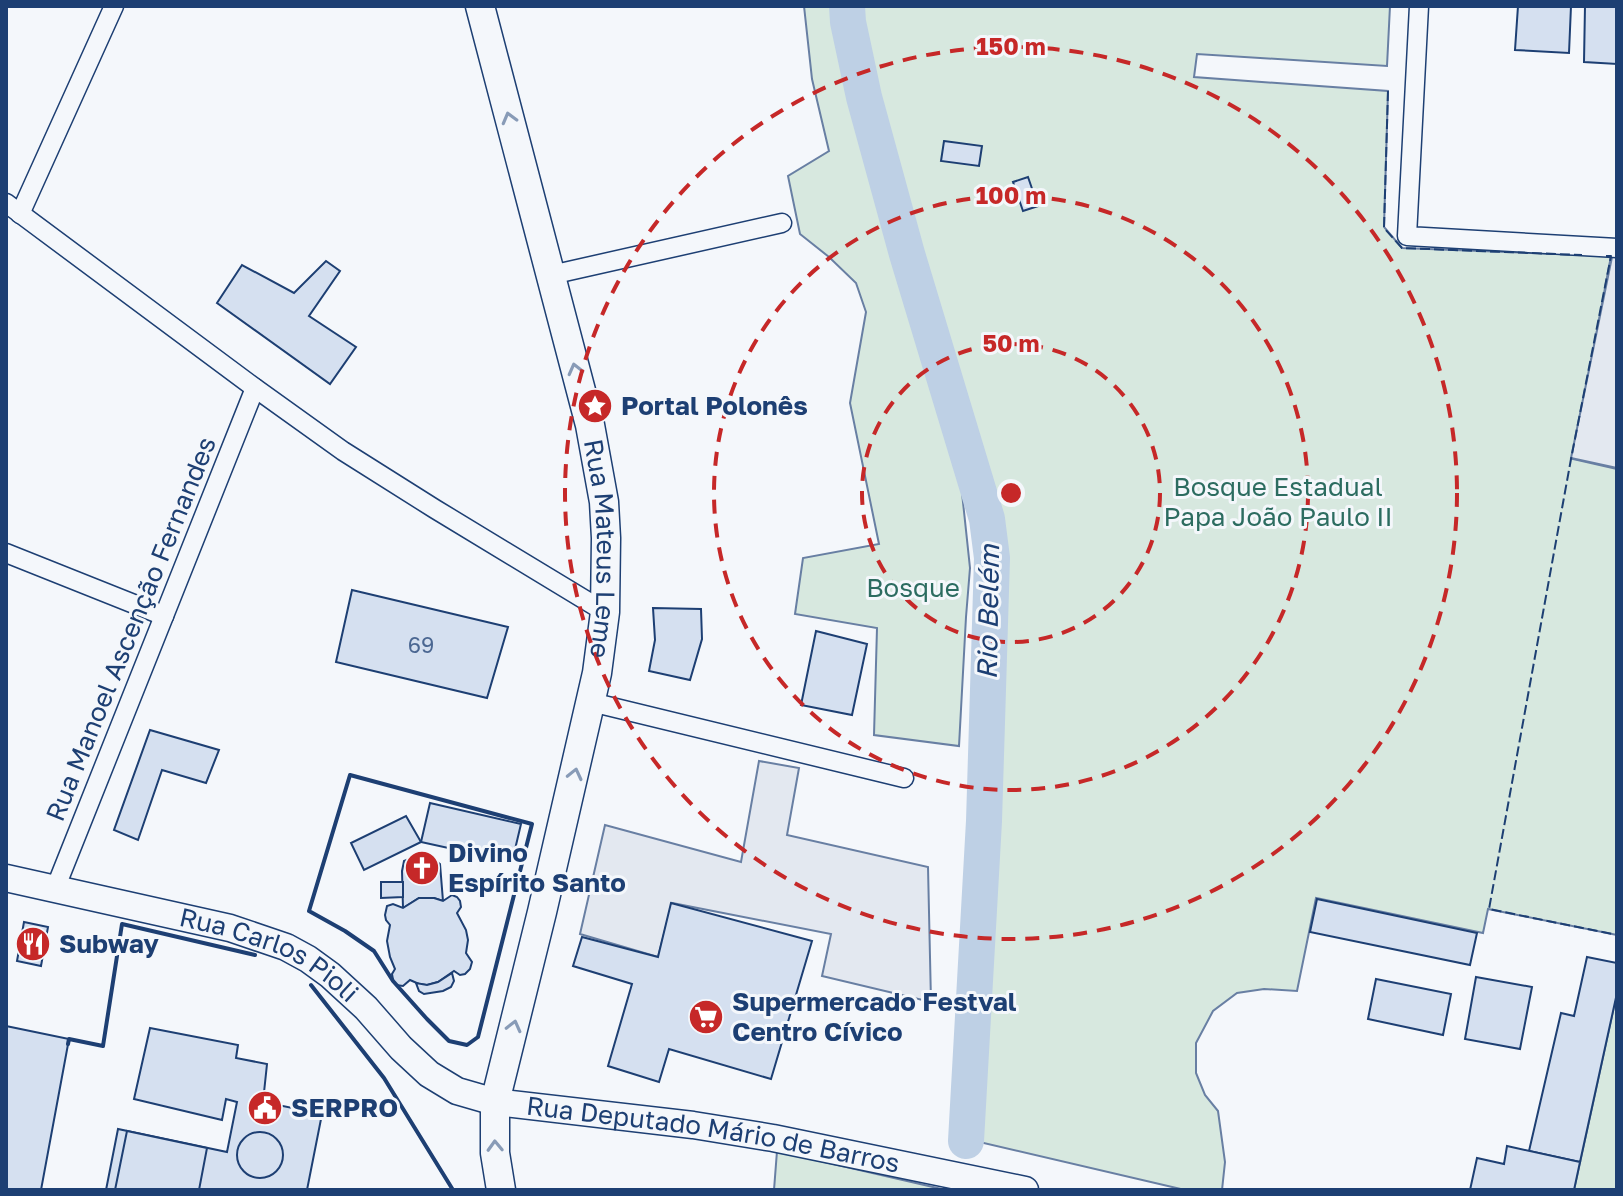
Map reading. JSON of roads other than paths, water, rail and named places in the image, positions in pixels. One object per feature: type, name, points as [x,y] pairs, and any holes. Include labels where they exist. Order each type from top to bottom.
[{"type":"main road","name":"Rua Mateus Leme","points":[[480,6],[590,425],[604,502],[606,538],[605,612],[591,702],[495,1102],[495,1153],[501,1190]]},
{"type":"main road","name":"Rua Carlos Pioli","points":[[6,878],[230,928],[286,947],[330,975],[429,1074],[457,1091],[495,1102]]},
{"type":"main road","name":"Rua Deputado Mário de Barros","points":[[495,1102],[737,1131],[1025,1190]]},
{"type":"street","points":[[114,6],[13,209],[354,459],[605,612]]},
{"type":"street","points":[[1419,6],[1407,236],[1617,248]]},
{"type":"street","points":[[551,275],[782,223]]},
{"type":"street","name":"Rua Manoel Ascenção Fernandes","points":[[55,889],[255,388]]},
{"type":"street","points":[[6,553],[164,616]]},
{"type":"street","points":[[591,702],[904,778]]},
{"type":"waterway","name":"Rio Belém","points":[[847,6],[864,97],[907,254],[987,519],[992,558],[984,821],[966,1141]]},
{"type":"place","name":"Portal Polonês","points":[[595,406]]},
{"type":"place","name":"Divino Espírito Santo","points":[[422,868]]},
{"type":"place","name":"Subway","points":[[33,944]]},
{"type":"place","name":"Supermercado Festval Centro Cívico","points":[[706,1017]]},
{"type":"place","name":"SERPRO","points":[[265,1108]]},
{"type":"park label","name":"Bosque Estadual Papa João Paulo II","points":[[1278,502]]},
{"type":"park label","name":"Bosque","points":[[913,588]]}]
